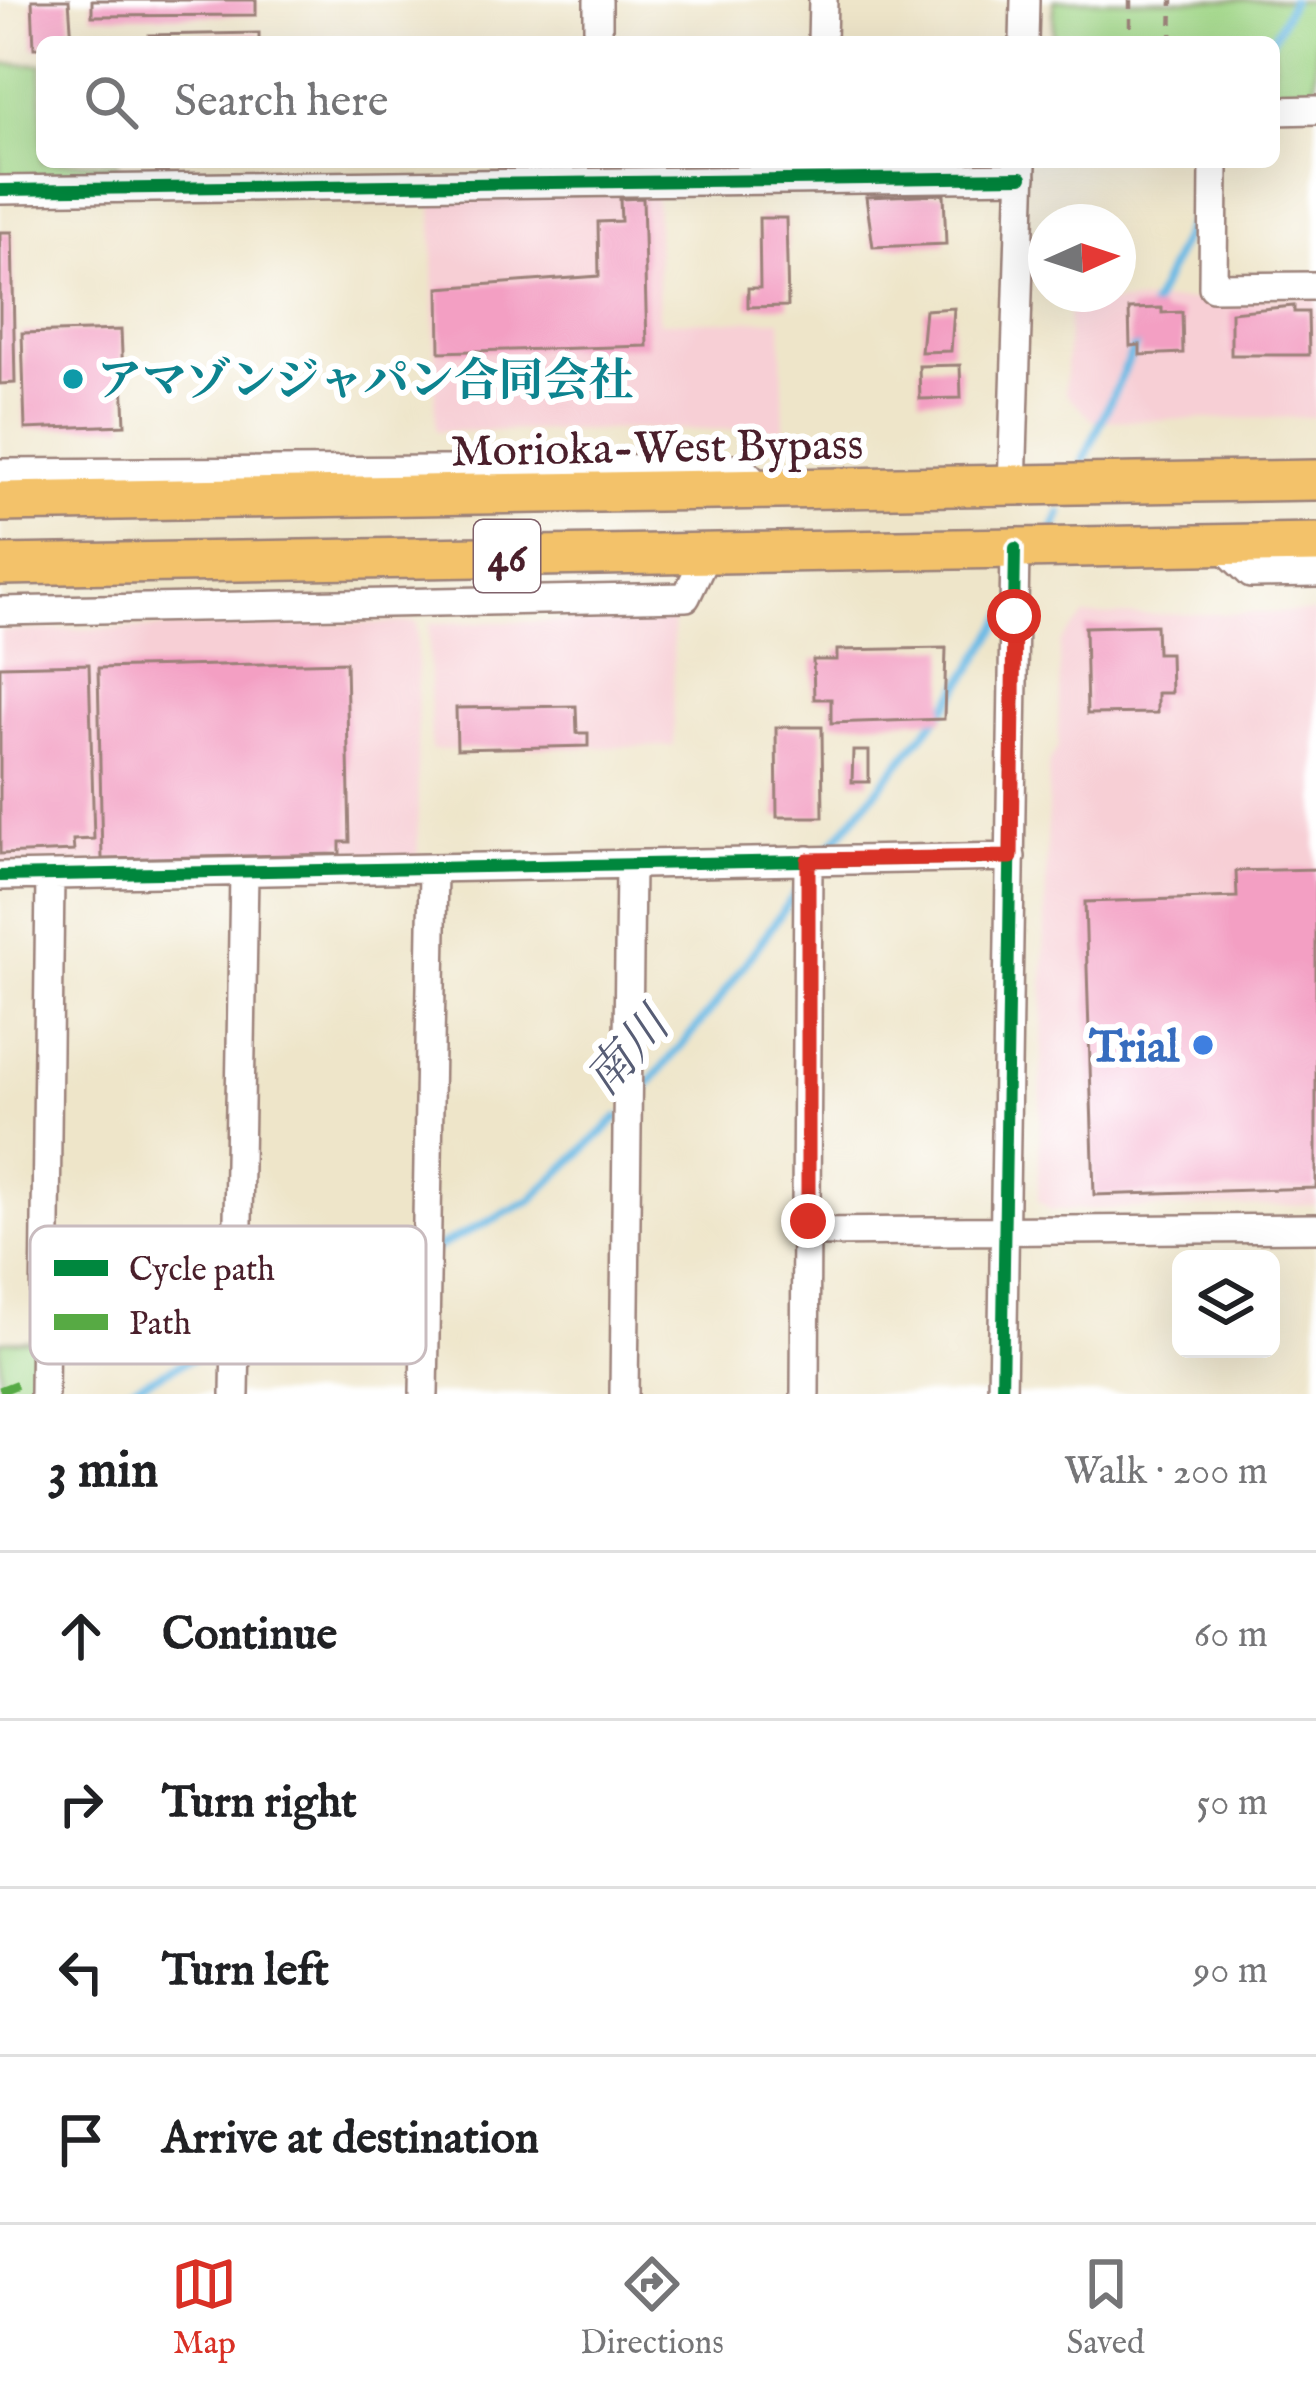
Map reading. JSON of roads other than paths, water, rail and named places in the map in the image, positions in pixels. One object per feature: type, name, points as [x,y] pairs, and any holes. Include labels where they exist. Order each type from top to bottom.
[{"type":"highway","name":"Morioka-West Bypass","points":[[0,502],[1012,489],[1316,480]]},
{"type":"highway","name":"46","points":[[0,565],[707,553],[1014,562],[1221,545],[1316,543]]},
{"type":"street","points":[[598,0],[598,36]]},
{"type":"street","points":[[822,36],[823,0]]},
{"type":"street","points":[[1024,36],[1025,0]]},
{"type":"street","points":[[1280,111],[1316,110]]},
{"type":"street","points":[[1214,168],[1213,287],[1316,286]]},
{"type":"street","points":[[0,190],[598,170],[1022,170],[1012,489]]},
{"type":"street","points":[[0,473],[741,468],[764,493]]},
{"type":"street","points":[[1221,545],[1251,574],[1316,573]]},
{"type":"street","points":[[0,611],[686,598],[707,553]]},
{"type":"street","points":[[1002,1394],[1014,562]]},
{"type":"street","points":[[0,876],[1011,857]]},
{"type":"street","points":[[805,1394],[808,860]]},
{"type":"street","points":[[624,1394],[630,865]]},
{"type":"street","points":[[426,1278],[433,870]]},
{"type":"street","points":[[238,1226],[244,873]]},
{"type":"street","points":[[46,1226],[50,876]]},
{"type":"street","points":[[808,1232],[1316,1228]]},
{"type":"street","points":[[44,1364],[44,1394]]},
{"type":"street","points":[[235,1394],[236,1364]]},
{"type":"street","points":[[424,1394],[425,1364]]},
{"type":"waterway","name":"南川","points":[[1274,36],[1292,0]]},
{"type":"waterway","name":"南川","points":[[1149,314],[1204,191]]},
{"type":"waterway","name":"南川","points":[[1083,462],[1138,339]]},
{"type":"waterway","name":"南川","points":[[1054,528],[1061,513]]},
{"type":"waterway","name":"南川","points":[[823,855],[950,702],[1006,615]]},
{"type":"waterway","name":"南川","points":[[637,1098],[716,1004],[800,887]]},
{"type":"waterway","name":"南川","points":[[432,1250],[531,1200],[618,1117]]},
{"type":"waterway","name":"南川","points":[[118,1394],[181,1364]]},
{"type":"place","name":"アマゾンジャパン合同会社","points":[[73,379]]},
{"type":"place","name":"Trial","points":[[1203,1045]]}]
